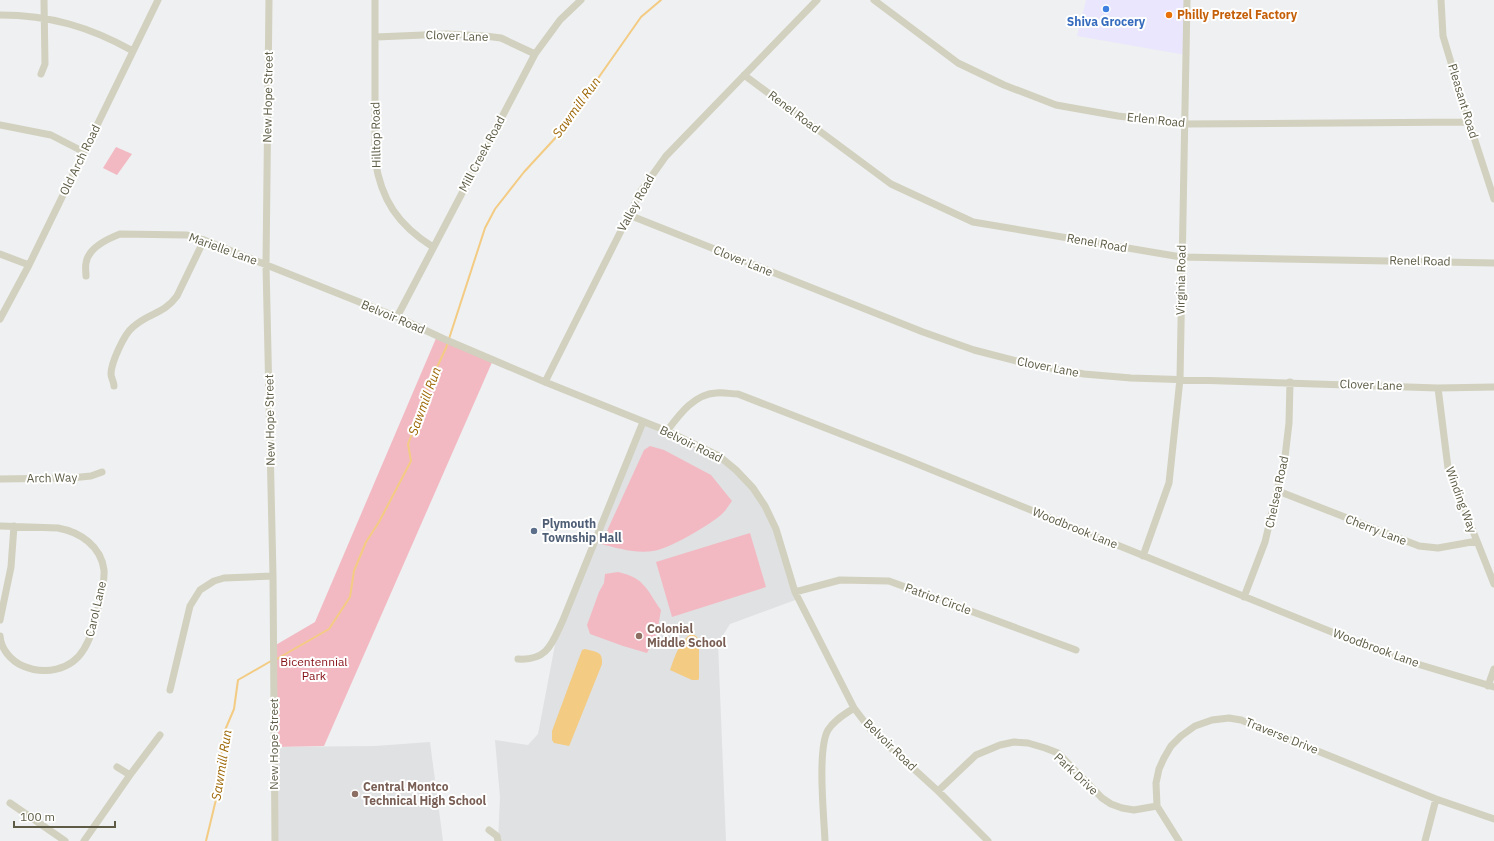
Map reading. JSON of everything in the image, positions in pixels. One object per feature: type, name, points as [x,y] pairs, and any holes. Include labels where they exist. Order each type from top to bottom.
[{"type":"street","points":[[42,74],[46,64],[44,0]]},
{"type":"street","name":"Old Arch Road","points":[[0,319],[29,264],[158,0]]},
{"type":"street","name":"New Hope Street","points":[[269,0],[266,265],[273,576],[275,841]]},
{"type":"street","name":"Hilltop Road","points":[[376,0],[375,159],[378,177],[384,197],[394,213],[416,237],[433,247]]},
{"type":"street","name":"Mill Creek Road","points":[[396,317],[535,54],[560,20],[581,0]]},
{"type":"street","name":"Valley Road","points":[[545,382],[641,191],[666,156],[816,0]]},
{"type":"street","name":"Erlen Road","points":[[874,0],[958,63],[1004,85],[1056,105],[1118,116],[1185,124],[1469,122]]},
{"type":"street","name":"Virginia Road","points":[[1143,556],[1169,483],[1180,379],[1181,257],[1187,0]]},
{"type":"street","name":"Pleasant Road","points":[[1441,0],[1443,36],[1494,200]]},
{"type":"street","points":[[0,15],[44,18],[63,22],[99,33],[134,51]]},
{"type":"street","name":"Clover Lane","points":[[376,37],[447,34],[485,36],[501,38],[535,54]]},
{"type":"street","name":"Renel Road","points":[[744,75],[891,184],[973,222],[1181,257],[1494,263]]},
{"type":"street","points":[[0,125],[51,136],[84,152]]},
{"type":"street","name":"Clover Lane","points":[[629,215],[923,332],[974,350],[1028,364],[1084,374],[1131,378],[1438,388],[1494,387]]},
{"type":"street","name":"Marielle Lane","points":[[86,276],[86,262],[95,248],[101,243],[120,234],[187,235],[204,240],[266,265]]},
{"type":"street","points":[[114,386],[111,374],[115,358],[124,338],[132,327],[172,304],[204,240]]},
{"type":"street","points":[[0,254],[29,264]]},
{"type":"street","name":"Belvoir Road","points":[[266,265],[396,317],[545,382],[667,431],[719,456],[736,470],[753,488],[765,506],[776,529],[795,592],[854,708],[870,729],[938,791],[988,841]]},
{"type":"street","name":"Chelsea Road","points":[[1244,597],[1266,542],[1278,491],[1285,457],[1288,430],[1290,382]]},
{"type":"street","name":"Winding Way","points":[[1438,388],[1448,468],[1494,584]]},
{"type":"street","name":"Woodbrook Lane","points":[[667,431],[682,411],[702,396],[715,393],[738,394],[905,459],[1354,641],[1410,661],[1491,686]]},
{"type":"street","points":[[518,659],[530,660],[539,657],[552,642],[643,422]]},
{"type":"street","name":"Arch Way","points":[[0,479],[71,478],[91,476],[102,472]]},
{"type":"street","name":"Cherry Lane","points":[[1278,491],[1419,546],[1438,548],[1477,541]]},
{"type":"street","name":"Carol Lane","points":[[0,526],[58,528],[80,535],[90,544],[100,557],[104,572],[98,607],[88,642],[84,650],[75,660],[60,668],[50,671],[39,671],[16,663],[2,650],[0,636]]},
{"type":"street","points":[[0,620],[11,567],[14,526]]},
{"type":"street","points":[[170,690],[190,606],[200,590],[214,581],[224,578],[273,576]]},
{"type":"street","name":"Patriot Circle","points":[[795,592],[840,580],[890,581],[1076,650]]},
{"type":"street","points":[[1491,686],[1494,669]]},
{"type":"street","points":[[824,841],[822,757],[824,742],[828,730],[838,719],[854,708]]},
{"type":"street","name":"Traverse Drive","points":[[1179,841],[1157,806],[1156,783],[1159,769],[1171,746],[1181,736],[1195,726],[1212,720],[1229,718],[1241,720],[1436,799],[1494,819]]},
{"type":"street","points":[[84,841],[160,735]]},
{"type":"street","name":"Park Drive","points":[[938,791],[976,755],[1014,742],[1028,743],[1058,753],[1102,798],[1111,804],[1134,810],[1157,806]]},
{"type":"street","points":[[117,767],[130,775]]},
{"type":"street","points":[[1425,841],[1436,799]]},
{"type":"street","points":[[10,803],[64,841]]},
{"type":"street","points":[[490,830],[497,836],[498,841]]},
{"type":"shaded area","points":[[1086,0],[1187,0],[1186,55],[1077,36]]},
{"type":"shaded area","name":"Colonial Middle School","points":[[643,422],[719,456],[765,506],[798,599],[730,624],[718,643],[726,841],[498,841],[500,797],[495,740],[528,745],[538,734],[558,629]]},
{"type":"shaded area","points":[[692,633],[699,640],[698,680],[692,680],[670,670],[681,645]]},
{"type":"shaded area","points":[[585,649],[600,654],[602,664],[569,746],[554,743],[552,740],[552,731],[582,650]]},
{"type":"shaded area","name":"Central Montco Technical High School","points":[[430,742],[443,841],[275,841],[274,747],[375,746]]},
{"type":"green space","points":[[116,147],[132,154],[117,175],[103,168]]},
{"type":"green space","name":"Bicentennial Park","points":[[437,336],[493,360],[324,746],[274,747],[274,646],[315,622]]},
{"type":"green space","points":[[650,446],[664,450],[711,475],[732,501],[717,518],[689,536],[660,550],[647,552],[633,551],[601,544],[644,450]]},
{"type":"green space","points":[[750,533],[766,587],[672,617],[656,562]]},
{"type":"green space","points":[[618,572],[627,574],[640,581],[648,590],[661,610],[657,633],[647,653],[590,634],[587,625],[599,592],[604,583],[605,574]]},
{"type":"waterway","name":"Sawmill Run","points":[[275,660],[329,629],[350,597],[354,571],[366,542],[379,522],[411,461],[408,444],[421,411],[431,375],[438,365],[446,348],[485,228],[495,209],[524,172],[559,134],[641,17],[661,0]]},
{"type":"waterway","name":"Sawmill Run","points":[[206,841],[219,787],[223,735],[234,709],[238,680],[271,661]]},
{"type":"place","name":"Shiva Grocery","points":[[1106,9]]},
{"type":"place","name":"Philly Pretzel Factory","points":[[1169,15]]},
{"type":"place","name":"Plymouth Township Hall","points":[[534,531]]},
{"type":"place","name":"Colonial Middle School","points":[[639,636]]},
{"type":"place","name":"Central Montco Technical High School","points":[[355,794]]}]
